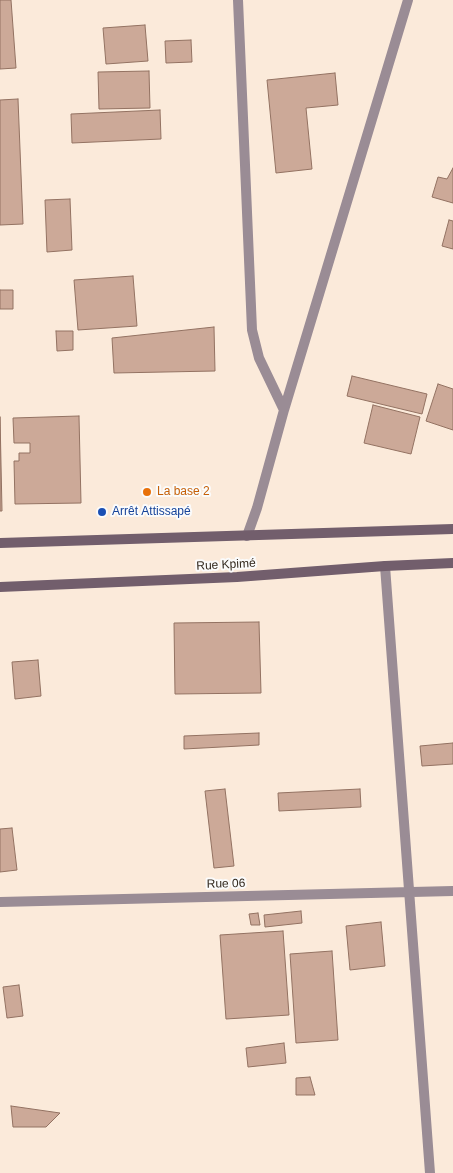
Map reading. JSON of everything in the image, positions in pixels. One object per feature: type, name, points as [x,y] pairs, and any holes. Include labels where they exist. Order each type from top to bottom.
[{"type":"main road","points":[[0,543],[453,529]]},
{"type":"main road","name":"Rue Kpimé","points":[[0,587],[237,578],[385,566],[453,564]]},
{"type":"street","points":[[238,0],[252,330],[259,358],[284,410]]},
{"type":"street","points":[[247,536],[257,508],[284,410],[408,0]]},
{"type":"street","points":[[385,566],[430,1173]]},
{"type":"street","name":"Rue 06","points":[[0,902],[453,891]]},
{"type":"building","points":[[0,0],[11,0],[16,68],[0,69]]},
{"type":"building","points":[[145,25],[148,61],[106,64],[103,28]]},
{"type":"building","points":[[191,40],[192,62],[166,63],[165,41]]},
{"type":"building","points":[[149,71],[150,108],[99,109],[98,72]]},
{"type":"building","points":[[335,73],[338,105],[306,108],[312,169],[276,173],[267,80]]},
{"type":"building","points":[[18,99],[23,224],[0,225],[0,100]]},
{"type":"building","points":[[160,110],[161,139],[72,143],[71,114]]},
{"type":"building","points":[[453,168],[453,203],[432,197],[438,177],[447,179]]},
{"type":"building","points":[[70,199],[72,250],[47,252],[45,200]]},
{"type":"building","points":[[449,220],[453,221],[453,249],[442,246]]},
{"type":"building","points":[[133,276],[137,326],[78,330],[74,280]]},
{"type":"building","points":[[0,290],[13,290],[13,309],[0,309]]},
{"type":"building","points":[[214,327],[215,371],[114,373],[112,338]]},
{"type":"building","points":[[56,331],[73,331],[73,350],[57,351]]},
{"type":"building","points":[[352,376],[427,394],[422,414],[347,396]]},
{"type":"building","points":[[438,384],[453,389],[453,430],[426,421]]},
{"type":"building","points":[[373,405],[420,417],[411,454],[364,443]]},
{"type":"building","points":[[79,416],[81,503],[15,504],[14,461],[19,461],[19,453],[30,453],[30,443],[14,443],[13,418]]},
{"type":"building","points":[[0,417],[2,511],[0,511]]},
{"type":"building","points":[[259,622],[261,693],[175,694],[174,623]]},
{"type":"building","points":[[38,660],[41,696],[15,699],[12,662]]},
{"type":"building","points":[[259,733],[259,745],[184,749],[184,736]]},
{"type":"building","points":[[453,743],[453,764],[422,766],[420,746]]},
{"type":"building","points":[[225,789],[234,866],[214,868],[205,791]]},
{"type":"building","points":[[360,789],[361,807],[279,811],[278,793]]},
{"type":"building","points":[[12,828],[17,870],[0,872],[0,829]]},
{"type":"building","points":[[301,911],[302,923],[265,927],[264,915]]},
{"type":"building","points":[[258,913],[260,925],[251,925],[249,914]]},
{"type":"building","points":[[381,922],[385,966],[350,970],[346,926]]},
{"type":"building","points":[[283,931],[289,1015],[226,1019],[220,935]]},
{"type":"building","points":[[332,951],[338,1040],[296,1043],[290,954]]},
{"type":"building","points":[[19,985],[23,1016],[7,1018],[3,987]]},
{"type":"building","points":[[284,1043],[286,1063],[248,1067],[246,1048]]},
{"type":"building","points":[[310,1077],[315,1095],[296,1095],[296,1078]]},
{"type":"building","points":[[11,1106],[60,1113],[46,1127],[13,1127]]},
{"type":"place","name":"La base 2","points":[[147,492]]},
{"type":"place","name":"Arrêt Attissapé","points":[[102,512]]}]
